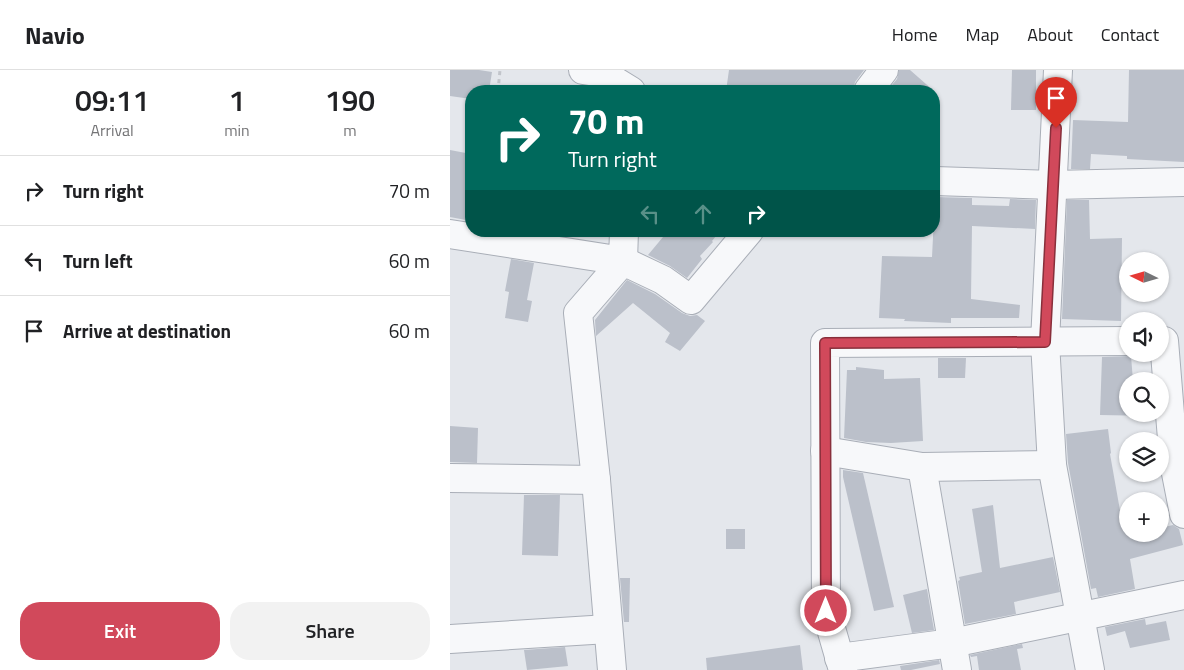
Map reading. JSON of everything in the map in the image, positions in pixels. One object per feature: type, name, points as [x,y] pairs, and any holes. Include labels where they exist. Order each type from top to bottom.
[{"type":"street","points":[[583,70],[602,73],[622,85]]},
{"type":"street","points":[[633,85],[636,70]]},
{"type":"street","points":[[873,85],[884,70]]},
{"type":"street","points":[[1058,70],[1045,342],[1052,465],[1090,670]]},
{"type":"street","points":[[940,181],[1053,185],[1184,182]]},
{"type":"street","points":[[450,234],[465,236]]},
{"type":"street","points":[[469,237],[623,261],[663,280],[691,300],[744,237]]},
{"type":"street","points":[[612,670],[596,480],[578,314],[623,261],[624,237]]},
{"type":"street","points":[[1119,341],[825,343],[826,611],[841,664],[1184,595]]},
{"type":"street","points":[[1169,341],[1174,463],[1184,514]]},
{"type":"street","points":[[825,451],[922,467],[1052,465]]},
{"type":"street","points":[[922,467],[957,670]]},
{"type":"street","points":[[450,478],[596,480]]},
{"type":"street","points":[[450,639],[608,629]]},
{"type":"path","points":[[499,85],[500,70]]},
{"type":"building","points":[[450,70],[492,72],[490,85],[465,85],[465,98],[450,96]]},
{"type":"building","points":[[729,70],[864,70],[854,85],[727,85]]},
{"type":"building","points":[[899,70],[910,70],[927,85],[892,85],[897,79]]},
{"type":"building","points":[[1012,70],[1036,70],[1036,110],[1011,110]]},
{"type":"building","points":[[1129,70],[1184,70],[1184,162],[1127,159],[1127,156],[1091,154],[1090,169],[1071,169],[1073,120],[1128,122]]},
{"type":"building","points":[[450,150],[465,153],[465,220],[450,217]]},
{"type":"building","points":[[940,197],[972,198],[972,205],[1009,206],[1010,199],[1036,200],[1035,229],[972,226],[971,299],[1020,305],[1019,318],[951,318],[951,323],[879,318],[882,256],[932,257],[933,237],[940,237]]},
{"type":"building","points":[[1067,200],[1089,200],[1090,239],[1122,238],[1122,252],[1119,252],[1119,302],[1121,302],[1121,312],[1119,312],[1119,321],[1062,319]]},
{"type":"building","points":[[663,237],[715,237],[700,256],[702,259],[687,278],[670,266],[648,255]]},
{"type":"building","points":[[511,259],[534,263],[527,300],[532,301],[528,322],[505,318],[509,292],[505,291]]},
{"type":"building","points":[[627,280],[655,294],[682,313],[690,316],[697,315],[705,321],[680,351],[665,342],[670,333],[633,303],[596,336],[595,320]]},
{"type":"building","points":[[1119,356],[1119,362],[1131,362],[1132,372],[1119,372],[1119,415],[1100,415],[1102,357]]},
{"type":"building","points":[[938,358],[966,358],[965,378],[938,378]]},
{"type":"building","points":[[856,367],[884,370],[884,379],[920,378],[923,441],[891,443],[866,442],[844,438],[847,370],[856,370]]},
{"type":"building","points":[[450,426],[478,428],[477,463],[450,462]]},
{"type":"building","points":[[1108,429],[1110,454],[1119,505],[1119,542],[1169,542],[1169,526],[1173,525],[1179,529],[1183,545],[1130,559],[1135,589],[1098,597],[1096,588],[1091,589],[1068,463],[1066,434]]},
{"type":"building","points":[[843,470],[863,473],[894,607],[874,611],[843,477]]},
{"type":"building","points":[[524,495],[560,495],[558,556],[522,555]]},
{"type":"building","points":[[993,505],[1000,568],[1053,557],[1060,592],[1014,602],[1016,614],[965,624],[959,577],[982,572],[972,509]]},
{"type":"building","points":[[726,529],[745,529],[745,549],[726,549]]},
{"type":"building","points":[[620,578],[630,578],[629,622],[624,622]]},
{"type":"building","points":[[927,589],[934,630],[912,633],[903,595]]},
{"type":"building","points":[[1145,619],[1146,625],[1166,621],[1170,640],[1130,648],[1125,631],[1107,636],[1105,627]]},
{"type":"building","points":[[1022,644],[1023,648],[1017,649],[1021,670],[979,670],[977,656],[971,657],[970,655]]},
{"type":"building","points":[[800,645],[803,670],[707,670],[706,658]]},
{"type":"building","points":[[565,647],[568,666],[527,670],[524,650]]},
{"type":"building","points":[[939,660],[940,664],[911,670],[901,670],[900,666]]},
{"type":"route","points":[[826,611],[825,343],[1045,342],[1056,128]]}]
